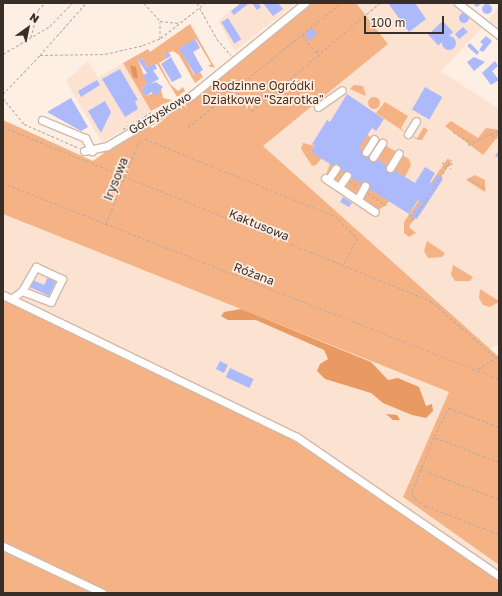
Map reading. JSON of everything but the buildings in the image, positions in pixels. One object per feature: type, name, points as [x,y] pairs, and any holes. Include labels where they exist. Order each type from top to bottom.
[{"type":"street","name":"Górzyskowo","points":[[88,151],[107,146],[192,95],[232,58],[305,3]]},
{"type":"street","points":[[458,3],[499,35]]},
{"type":"street","points":[[318,107],[342,90]]},
{"type":"street","points":[[42,120],[85,138],[88,151]]},
{"type":"street","points":[[408,134],[416,121]]},
{"type":"street","points":[[366,152],[374,139]]},
{"type":"street","points":[[373,157],[382,143]]},
{"type":"street","points":[[390,168],[399,153]]},
{"type":"street","points":[[336,168],[327,179],[375,212]]},
{"type":"street","points":[[339,187],[346,176]]},
{"type":"street","points":[[358,199],[364,188]]},
{"type":"street","points":[[11,300],[22,291],[36,267],[62,279],[54,299],[49,302],[22,291]]},
{"type":"street","points":[[3,296],[305,442],[499,576]]},
{"type":"street","points":[[3,546],[103,593]]},
{"type":"path","points":[[31,38],[38,10],[45,3]]},
{"type":"path","points":[[3,54],[50,26],[72,3]]},
{"type":"path","points":[[3,94],[86,3]]},
{"type":"path","points":[[144,3],[160,21],[180,23]]},
{"type":"path","points":[[197,3],[232,58]]},
{"type":"path","points":[[40,54],[105,54],[159,39],[205,3]]},
{"type":"path","points":[[188,127],[341,3]]},
{"type":"path","points":[[235,89],[252,111],[380,3]]},
{"type":"path","points":[[159,39],[160,21]]},
{"type":"path","points":[[302,34],[319,56]]},
{"type":"path","points":[[314,50],[323,52]]},
{"type":"path","points":[[3,98],[24,124],[88,151]]},
{"type":"path","points":[[120,131],[156,109]]},
{"type":"path","name":"Kaktusowa","points":[[3,127],[125,178],[431,301],[496,358]]},
{"type":"path","points":[[468,145],[499,130]]},
{"type":"path","points":[[453,132],[472,144]]},
{"type":"path","points":[[491,134],[497,138]]},
{"type":"path","name":"Irysowa","points":[[106,224],[141,139],[335,216],[358,238],[343,266]]},
{"type":"path","points":[[409,214],[413,220],[452,159]]},
{"type":"path","points":[[442,162],[451,168]]},
{"type":"path","points":[[346,176],[386,205]]},
{"type":"path","points":[[468,178],[486,189]]},
{"type":"path","name":"Różana","points":[[3,183],[499,379]]},
{"type":"path","points":[[477,370],[499,356]]},
{"type":"path","points":[[499,426],[449,408],[434,437],[412,491],[415,499],[499,534]]},
{"type":"path","points":[[434,437],[499,462]]},
{"type":"path","points":[[420,469],[499,499]]},
{"type":"shaded area","points":[[241,3],[296,3],[235,51],[218,21]]},
{"type":"shaded area","points":[[356,3],[451,3],[482,28],[441,71],[499,109],[499,344],[490,349],[263,146],[388,44]]},
{"type":"shaded area","points":[[499,6],[499,28],[489,20]]},
{"type":"shaded area","points":[[88,61],[98,78],[123,63],[151,111],[102,143],[66,81]]},
{"type":"shaded area","points":[[130,65],[136,67],[138,79],[133,77]]},
{"type":"shaded area","points":[[3,214],[450,392],[403,497],[499,565],[499,593],[3,593]]},
{"type":"shaded area","points":[[241,309],[371,362],[388,380],[398,378],[419,387],[426,406],[432,404],[433,411],[426,418],[412,415],[383,403],[371,393],[325,379],[317,371],[320,364],[328,359],[324,350],[256,320],[228,320],[221,316],[224,312]]},
{"type":"shaded area","points":[[386,414],[397,415],[400,420],[393,420]]},
{"type":"green space","name":"Rodzinne Ogródki Działkowe \"Szarotka\"","points":[[310,3],[356,3],[388,44],[263,146],[499,357],[499,565],[403,497],[449,392],[3,214],[3,120],[93,161],[142,125],[153,128]]},
{"type":"green space","points":[[190,24],[215,68],[208,66],[211,64],[196,39],[180,48],[194,75],[200,72],[203,77],[195,83],[179,55],[173,51],[164,55],[166,59],[159,63],[171,85],[178,91],[183,87],[185,91],[177,97],[157,64],[147,67],[143,58],[138,60],[147,83],[141,91],[147,96],[161,89],[163,98],[172,100],[151,111],[123,63],[148,49],[150,52]]},
{"type":"green space","points":[[354,85],[363,86],[366,96],[350,89]]},
{"type":"green space","points":[[376,97],[379,98],[379,108],[372,109],[369,108],[368,101],[369,98]]},
{"type":"green space","points":[[385,102],[408,116],[401,128],[406,133],[376,113]]},
{"type":"green space","points":[[451,121],[478,138],[486,128],[499,130],[499,135],[483,155],[445,126]]},
{"type":"green space","points":[[424,127],[428,130],[422,140],[418,140],[410,135],[417,138]]},
{"type":"green space","points":[[367,135],[409,159],[411,165],[405,177],[359,148]]},
{"type":"green space","points":[[303,143],[315,146],[311,152],[322,158],[316,165],[312,166],[301,149]]},
{"type":"green space","points":[[448,158],[453,165],[448,166],[409,227],[416,233],[409,237],[404,233],[404,222]]},
{"type":"green space","points":[[330,163],[389,201],[386,205],[375,212],[325,178]]},
{"type":"green space","points":[[475,175],[485,180],[485,192],[466,180]]},
{"type":"green space","points":[[427,241],[445,253],[442,257],[428,258],[424,251]]},
{"type":"green space","points":[[453,265],[473,277],[470,281],[455,281],[451,275]]},
{"type":"green space","points":[[480,289],[499,302],[490,307],[483,305],[479,298]]},
{"type":"green space","points":[[3,298],[303,444],[499,579],[499,593],[3,593]]}]
